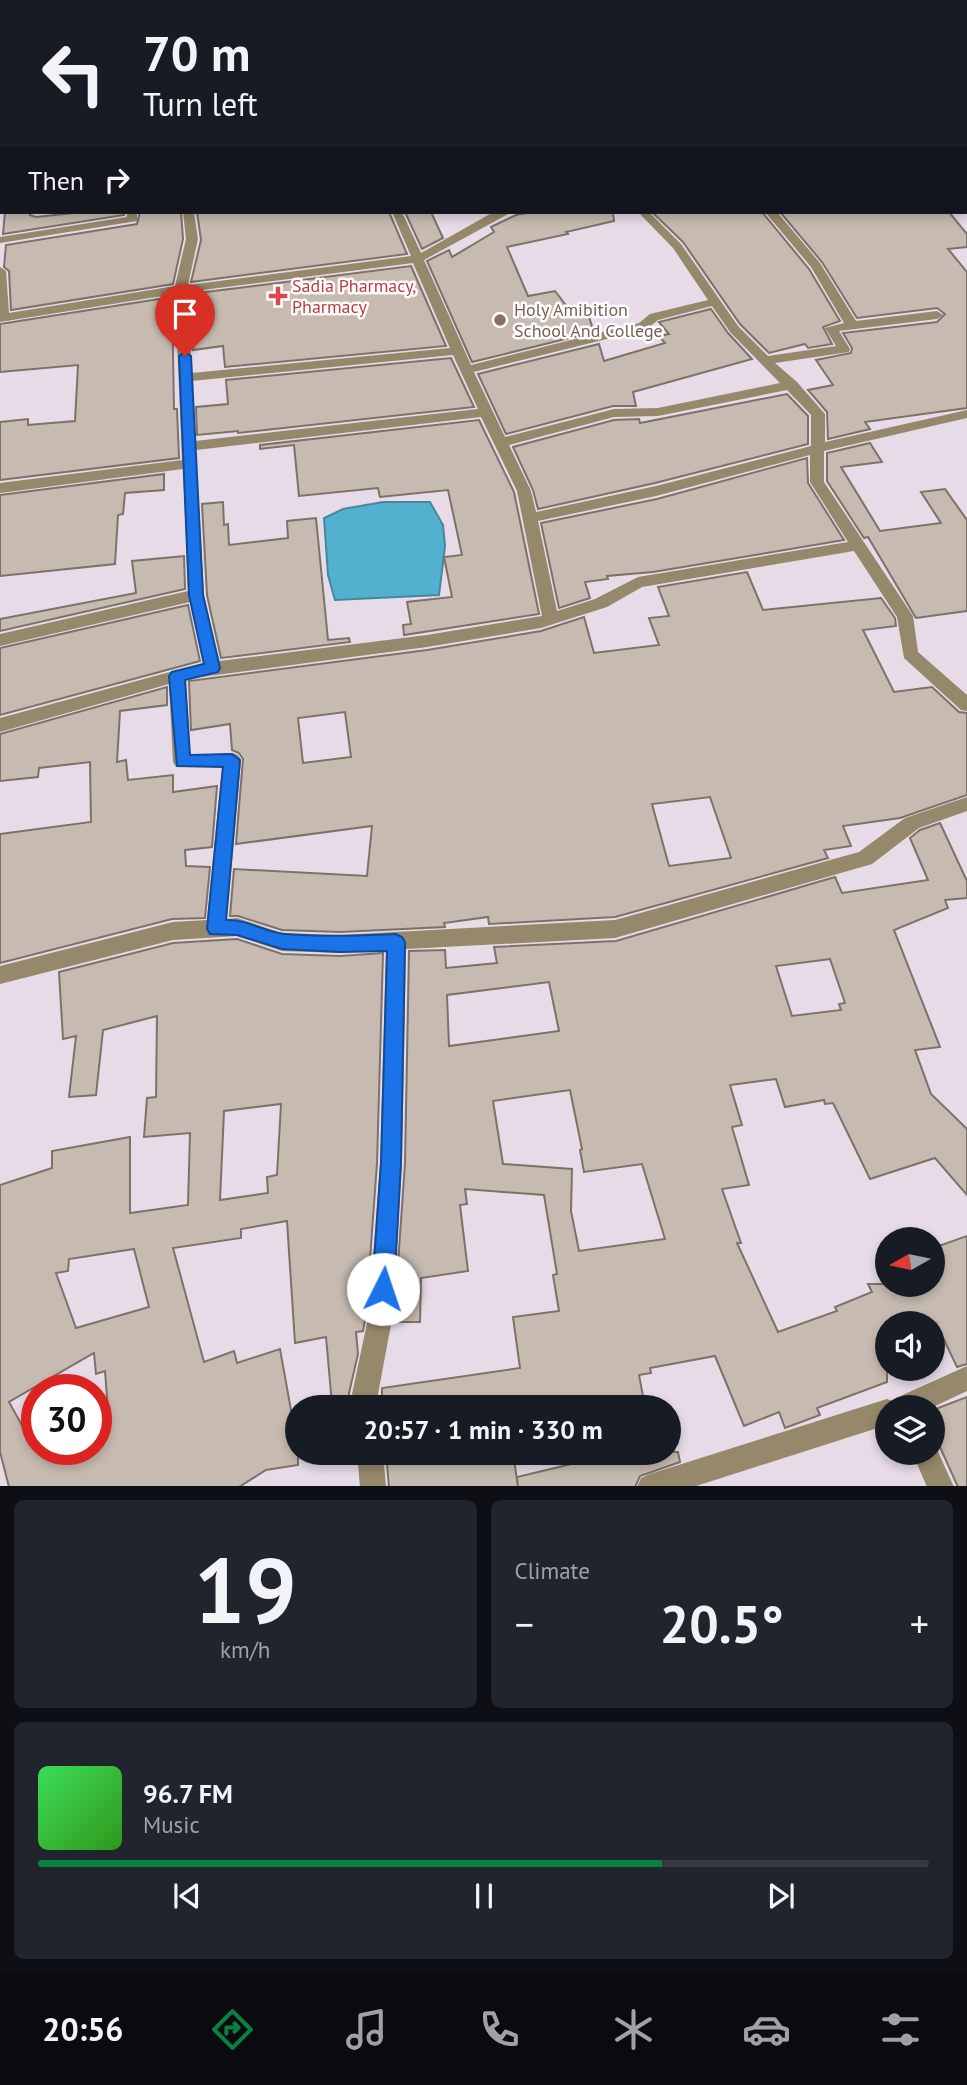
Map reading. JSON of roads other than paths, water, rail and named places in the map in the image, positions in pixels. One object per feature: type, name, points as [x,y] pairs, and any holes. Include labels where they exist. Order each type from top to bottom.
[{"type":"street","points":[[0,240],[133,219],[132,214]]},
{"type":"street","points":[[188,214],[192,239],[181,289],[196,595],[212,668]]},
{"type":"street","points":[[398,214],[466,370],[524,491],[551,619]]},
{"type":"street","points":[[0,271],[1,318],[181,289],[418,259],[501,214]]},
{"type":"street","points":[[645,214],[677,246],[734,329],[818,414],[817,482],[905,616],[910,654],[967,705]]},
{"type":"street","points":[[773,214],[806,249],[828,281],[852,326]]},
{"type":"street","points":[[466,370],[643,326],[654,317],[713,302]]},
{"type":"street","points":[[766,360],[844,349],[831,328],[937,315]]},
{"type":"street","points":[[187,378],[458,351]]},
{"type":"street","points":[[502,442],[614,414],[658,412],[792,385]]},
{"type":"street","points":[[190,446],[487,412]]},
{"type":"street","points":[[529,518],[656,491],[819,448],[967,414]]},
{"type":"street","points":[[0,488],[191,463]]},
{"type":"street","points":[[0,725],[212,668],[427,641],[551,619],[601,603],[638,582],[859,545]]},
{"type":"street","points":[[0,640],[196,595]]},
{"type":"street","points":[[177,676],[182,762],[232,760],[216,929]]},
{"type":"street","points":[[0,975],[173,931],[237,928],[282,942],[340,944],[615,929],[865,858],[912,823],[967,804]]},
{"type":"street","points":[[365,1395],[382,1314],[391,1163],[396,942]]},
{"type":"street","points":[[931,1395],[967,1378]]},
{"type":"street","points":[[650,1486],[716,1478],[875,1417]]},
{"type":"street","points":[[371,1465],[373,1486]]},
{"type":"street","points":[[931,1465],[941,1486]]},
{"type":"water","points":[[383,502],[430,502],[443,525],[445,546],[439,595],[335,600],[328,575],[324,518],[343,509]]},
{"type":"place","name":"Sadia Pharmacy, Pharmacy","points":[[278,296]]},
{"type":"place","name":"Holy Amibition School And College","points":[[500,320]]}]
